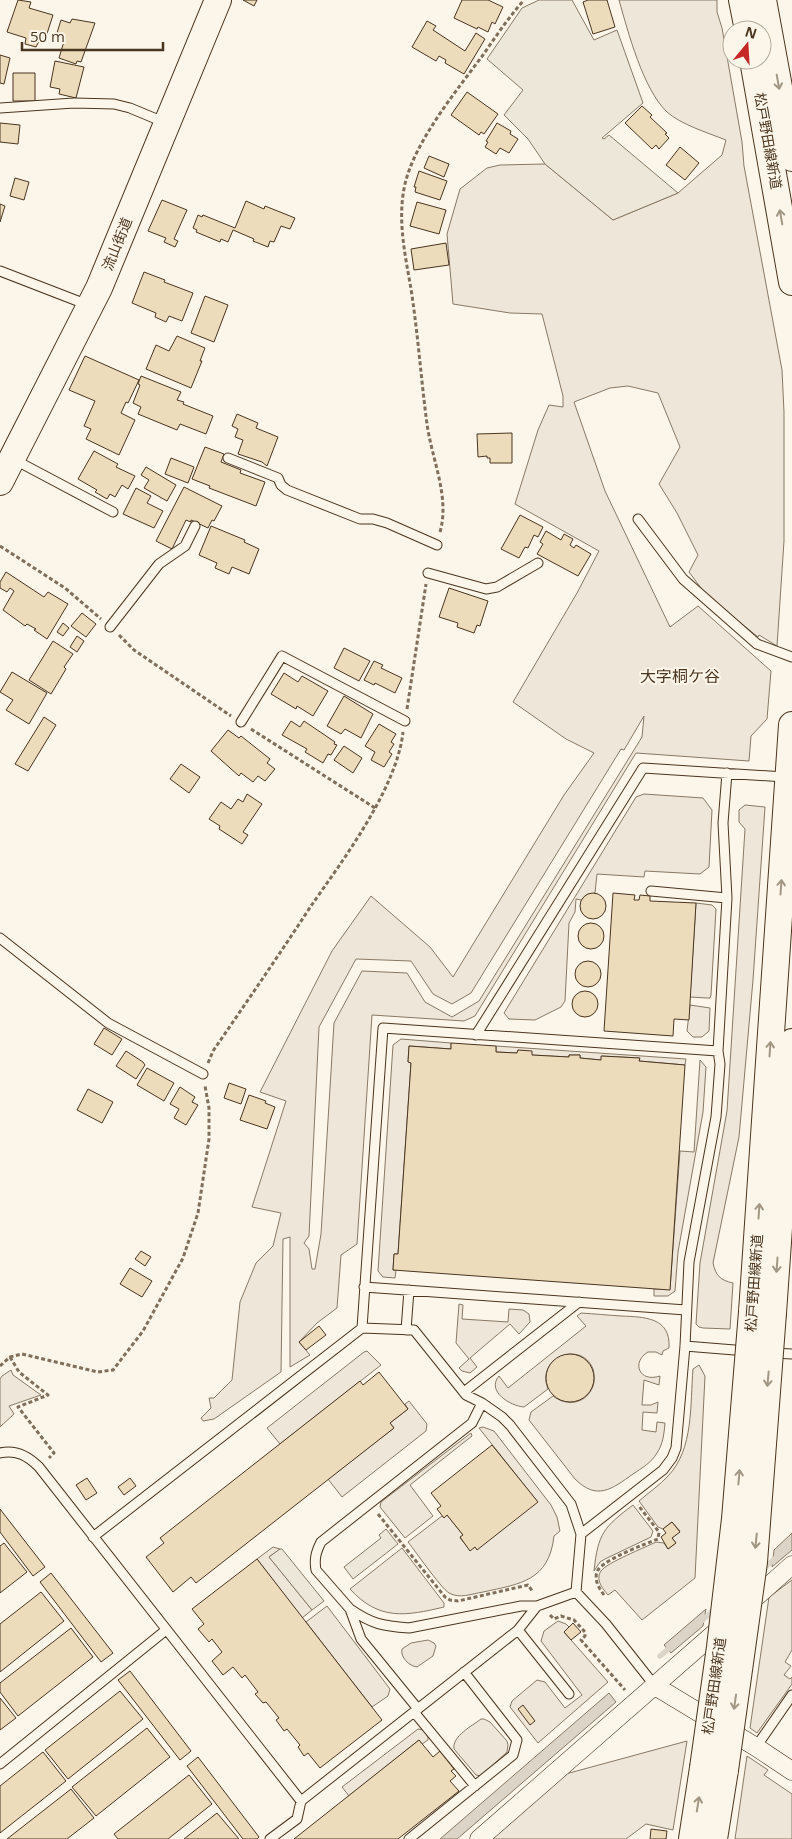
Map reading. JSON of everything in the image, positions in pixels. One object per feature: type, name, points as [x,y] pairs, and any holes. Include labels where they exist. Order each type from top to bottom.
[{"type":"main road","name":"流山街道","points":[[0,482],[91,306],[218,0]]},
{"type":"main road","points":[[742,0],[746,20]]},
{"type":"main road","name":"松戸野田線新道","points":[[763,0],[792,158]]},
{"type":"main road","name":"松戸野田線新道","points":[[755,70],[792,282]]},
{"type":"main road","name":"松戸野田線新道","points":[[692,1839],[714,1769],[754,1562],[763,1312],[792,725]]},
{"type":"main road","name":"松戸野田線新道","points":[[763,1312],[792,1042]]},
{"type":"main road","name":"松戸野田線新道","points":[[714,1769],[714,1839]]},
{"type":"street","points":[[479,1839],[792,1565]]},
{"type":"street","points":[[655,1686],[756,1747],[792,1772]]},
{"type":"lane","points":[[0,108],[74,103],[114,104],[130,108],[166,123]]},
{"type":"lane","points":[[0,271],[91,306]]},
{"type":"lane","points":[[228,458],[278,478],[281,485],[287,490],[360,519],[373,519],[387,523],[437,545]]},
{"type":"lane","points":[[12,459],[113,512]]},
{"type":"lane","points":[[638,519],[682,579],[757,644],[792,657]]},
{"type":"lane","points":[[110,626],[159,564],[184,546],[195,526]]},
{"type":"lane","points":[[428,573],[486,589],[497,587],[538,563]]},
{"type":"lane","points":[[242,722],[282,656],[405,720]]},
{"type":"lane","points":[[476,1035],[642,768],[790,777]]},
{"type":"lane","points":[[581,1534],[663,1470],[672,1458],[676,1448],[690,1262],[716,1116],[720,1064],[718,1051],[727,898],[724,823],[727,774]]},
{"type":"lane","points":[[651,891],[727,898]]},
{"type":"lane","points":[[0,938],[108,1023],[204,1074]]},
{"type":"lane","points":[[362,1328],[383,1028],[718,1051]]},
{"type":"lane","points":[[364,1287],[686,1310]]},
{"type":"lane","points":[[406,1330],[409,1290]]},
{"type":"lane","points":[[464,1392],[578,1302]]},
{"type":"lane","points":[[93,1537],[362,1328],[414,1330],[466,1395],[482,1403],[510,1425],[571,1504],[581,1534],[576,1592],[606,1624],[655,1686]]},
{"type":"lane","points":[[685,1346],[792,1354]]},
{"type":"lane","points":[[482,1403],[472,1422],[321,1542],[316,1556],[316,1570],[350,1609],[367,1621],[390,1627],[409,1628],[521,1606],[539,1605],[576,1592]]},
{"type":"lane","points":[[0,1453],[21,1454],[39,1466],[301,1801]]},
{"type":"lane","points":[[270,1839],[297,1819],[301,1801],[518,1630],[539,1605]]},
{"type":"lane","points":[[350,1609],[361,1639],[475,1786]]},
{"type":"lane","points":[[0,1764],[166,1630]]},
{"type":"lane","points":[[518,1630],[569,1694]]},
{"type":"lane","points":[[408,1839],[513,1755],[517,1740],[464,1672]]},
{"type":"lane","points":[[756,1747],[792,1695]]},
{"type":"path","points":[[437,545],[442,524],[443,501],[428,426],[411,290],[403,247],[401,221],[404,186],[412,160],[426,137],[460,85],[524,0]]},
{"type":"path","points":[[0,546],[65,588],[110,626],[134,650],[375,808]]},
{"type":"path","points":[[0,1366],[10,1357],[22,1354],[98,1372],[112,1370],[143,1331],[183,1258],[198,1213],[209,1140],[209,1108],[204,1074],[213,1051],[334,874],[384,790],[402,744],[428,573]]},
{"type":"path","points":[[10,1357],[19,1372],[48,1395],[18,1407],[54,1453],[39,1466]]},
{"type":"path","points":[[604,1595],[598,1588],[596,1578],[598,1570],[604,1564],[622,1554],[658,1538],[659,1532],[630,1495]]},
{"type":"path","points":[[370,1503],[445,1597],[458,1601],[528,1585],[539,1605],[554,1619],[561,1616],[574,1620],[585,1632],[585,1636],[581,1640],[636,1702]]},
{"type":"shaded area","points":[[539,0],[572,0],[594,40],[617,30],[643,103],[602,138],[604,139],[609,135],[678,193],[613,220],[545,164],[528,139],[504,115],[523,90],[487,59],[522,8]]},
{"type":"shaded area","points":[[619,0],[717,0],[717,12],[722,28],[722,70],[729,70],[742,142],[744,166],[782,370],[784,412],[784,541],[777,646],[759,635],[758,637],[707,596],[689,572],[698,555],[677,513],[659,484],[680,447],[658,393],[628,386],[610,388],[574,402],[605,491],[670,627],[698,606],[771,671],[767,719],[751,736],[749,761],[636,753],[475,1016],[464,1021],[372,1015],[357,1244],[341,1255],[337,1308],[317,1323],[299,1342],[310,1355],[290,1367],[290,1237],[283,1239],[281,1372],[214,1419],[203,1421],[201,1418],[211,1408],[209,1398],[214,1398],[232,1380],[240,1302],[256,1263],[273,1246],[281,1213],[252,1207],[286,1101],[260,1092],[332,951],[371,896],[430,947],[453,977],[564,795],[594,753],[566,739],[513,702],[577,593],[599,551],[515,504],[538,430],[549,405],[563,407],[563,396],[542,314],[510,313],[453,304],[447,234],[460,189],[487,168],[500,165],[545,164],[613,220],[678,193],[722,155],[726,140],[679,120],[667,112],[658,102],[644,75]],"holes":[[[644,716],[642,737],[479,1001],[452,1017],[425,1002],[407,973],[362,971],[334,1023],[321,1234],[315,1269],[312,1269],[309,1249],[304,1243],[309,1236],[319,1027],[356,959],[411,961],[433,994],[452,1004],[471,993],[621,749],[624,750]]]},
{"type":"shaded area","points":[[644,794],[703,798],[712,810],[709,867],[700,874],[645,871],[644,877],[597,874],[595,893],[586,895],[581,900],[576,899],[575,912],[569,923],[565,1001],[561,1007],[535,1020],[509,1019],[504,1013],[636,797]]},
{"type":"shaded area","points":[[745,805],[765,807],[753,980],[739,1137],[713,1263],[719,1277],[733,1283],[730,1329],[703,1328],[696,1324],[700,1263],[727,1111],[745,829],[739,822],[739,810]]},
{"type":"shaded area","points":[[696,903],[712,905],[716,909],[710,998],[690,997]]},
{"type":"shaded area","points":[[690,1005],[710,1008],[709,1031],[702,1037],[693,1037],[687,1031]]},
{"type":"shaded area","points":[[401,1039],[451,1043],[451,1049],[409,1046],[408,1062],[411,1063],[398,1254],[394,1254],[393,1270],[396,1270],[395,1278],[383,1277],[378,1271],[393,1045]]},
{"type":"shaded area","points":[[496,1046],[686,1059],[685,1065],[639,1061],[639,1058],[602,1056],[601,1060],[580,1058],[580,1055],[569,1055],[569,1057],[532,1055],[518,1050],[517,1053],[496,1052]]},
{"type":"shaded area","points":[[700,1060],[706,1067],[703,1112],[678,1252],[675,1291],[668,1296],[654,1296],[654,1289],[670,1289],[680,1151],[694,1152]]},
{"type":"shaded area","points":[[459,1304],[463,1305],[462,1319],[508,1322],[509,1309],[523,1310],[529,1314],[530,1322],[519,1334],[510,1324],[470,1358],[477,1367],[470,1373],[462,1371],[459,1368],[469,1359],[456,1343]]},
{"type":"shaded area","points":[[581,1313],[647,1318],[661,1325],[666,1330],[669,1348],[663,1351],[662,1355],[656,1352],[648,1352],[643,1356],[639,1366],[642,1374],[647,1377],[660,1376],[659,1385],[644,1380],[642,1405],[651,1405],[658,1402],[657,1413],[643,1412],[642,1430],[656,1432],[657,1422],[665,1423],[661,1446],[655,1457],[646,1465],[611,1488],[597,1491],[590,1490],[575,1479],[529,1420],[531,1412],[553,1396],[562,1401],[573,1402],[587,1396],[593,1387],[594,1378],[593,1369],[587,1360],[580,1355],[570,1354],[554,1361],[548,1368],[546,1378],[548,1389],[524,1407],[512,1404],[501,1397],[495,1387],[499,1376],[508,1388],[586,1326],[577,1316]]},
{"type":"shaded area","points":[[367,1351],[381,1365],[280,1444],[267,1428]]},
{"type":"shaded area","points":[[699,1365],[705,1376],[695,1578],[642,1620],[615,1590],[608,1595],[600,1584],[599,1574],[610,1564],[656,1542],[664,1543],[668,1549],[676,1543],[672,1538],[680,1531],[672,1522],[663,1529],[658,1527],[639,1501],[668,1476],[682,1453],[687,1440],[691,1411],[693,1369]]},
{"type":"shaded area","points":[[11,1370],[13,1375],[41,1395],[9,1406],[14,1414],[0,1427],[0,1379]]},
{"type":"shaded area","points":[[409,1401],[427,1424],[426,1431],[342,1497],[328,1479],[394,1428],[390,1423],[408,1409],[405,1404]]},
{"type":"shaded area","points":[[483,1427],[494,1431],[551,1505],[557,1517],[560,1531],[554,1536],[546,1563],[530,1578],[509,1586],[457,1596],[449,1593],[434,1577],[408,1542],[442,1516],[444,1518],[447,1515],[463,1535],[460,1538],[470,1550],[475,1547],[477,1549],[537,1501],[479,1428]]},
{"type":"shaded area","points":[[471,1433],[472,1436],[410,1485],[433,1516],[405,1538],[380,1507],[381,1502]]},
{"type":"shaded area","points":[[633,1505],[653,1531],[651,1537],[605,1559],[600,1562],[594,1571],[600,1539],[604,1532],[615,1519]]},
{"type":"shaded area","points":[[386,1529],[398,1544],[353,1579],[344,1567],[381,1538],[379,1535]]},
{"type":"shaded area","points":[[792,1533],[792,1550],[772,1567],[774,1550]]},
{"type":"shaded area","points":[[273,1547],[280,1549],[269,1557],[312,1610],[302,1618],[257,1559]]},
{"type":"shaded area","points":[[402,1548],[444,1603],[444,1607],[405,1614],[382,1611],[372,1607],[350,1589]]},
{"type":"shaded area","points":[[282,1549],[324,1601],[312,1610],[269,1557]]},
{"type":"shaded area","points":[[792,1580],[792,1650],[785,1662],[791,1666],[784,1675],[790,1679],[792,1677],[792,1684],[757,1733],[750,1728],[769,1597]]},
{"type":"shaded area","points":[[327,1606],[390,1689],[388,1696],[372,1707],[306,1622]]},
{"type":"shaded area","points":[[706,1609],[703,1626],[671,1653],[664,1645]]},
{"type":"shaded area","points":[[558,1621],[569,1627],[564,1632],[608,1682],[538,1743],[510,1707],[512,1701],[537,1680],[545,1682],[565,1708],[582,1695],[541,1641],[544,1631]]},
{"type":"shaded area","points":[[428,1640],[436,1646],[433,1656],[417,1667],[406,1661],[402,1655],[402,1649],[411,1643]]},
{"type":"shaded area","points":[[609,1693],[616,1702],[457,1839],[440,1839]]},
{"type":"shaded area","points":[[481,1719],[490,1722],[507,1741],[508,1745],[507,1752],[481,1776],[476,1775],[454,1749],[454,1744],[459,1736]]},
{"type":"shaded area","points":[[418,1729],[424,1730],[428,1740],[422,1744],[419,1740],[349,1796],[342,1787]]},
{"type":"shaded area","points":[[687,1741],[673,1830],[646,1824],[626,1839],[489,1839],[562,1775]]},
{"type":"shaded area","points":[[747,1756],[768,1770],[764,1775],[792,1794],[792,1839],[735,1839]]},
{"type":"building","points":[[18,0],[31,2],[29,8],[53,15],[44,43],[39,41],[36,47],[25,44],[26,38],[7,32]]},
{"type":"building","points":[[243,0],[257,0],[254,6]]},
{"type":"building","points":[[462,0],[488,0],[503,7],[495,24],[492,22],[488,32],[454,18]]},
{"type":"building","points":[[588,0],[607,0],[615,27],[593,34],[583,2]]},
{"type":"building","points":[[72,19],[95,23],[81,62],[77,61],[76,64],[59,58],[65,38],[56,36],[61,20],[70,23]]},
{"type":"building","points":[[427,21],[436,26],[433,30],[465,51],[476,33],[485,39],[464,74],[445,63],[446,60],[439,56],[436,61],[412,47]]},
{"type":"building","points":[[0,55],[10,58],[4,84],[0,83]]},
{"type":"building","points":[[55,61],[84,67],[76,98],[59,94],[60,89],[50,87]]},
{"type":"building","points":[[13,73],[35,73],[35,101],[13,101]]},
{"type":"building","points":[[467,92],[498,114],[484,134],[481,132],[479,135],[451,115]]},
{"type":"building","points":[[642,106],[652,115],[650,117],[667,133],[665,134],[669,138],[659,149],[656,145],[652,149],[625,123]]},
{"type":"building","points":[[0,123],[20,125],[18,144],[0,142]]},
{"type":"building","points":[[497,123],[511,131],[510,134],[518,139],[509,153],[500,148],[496,154],[485,147],[488,142],[486,141]]},
{"type":"building","points":[[680,147],[699,163],[685,180],[666,165]]},
{"type":"building","points":[[429,156],[449,164],[444,177],[424,168]]},
{"type":"building","points":[[419,171],[447,181],[440,200],[415,192],[416,187],[414,187]]},
{"type":"building","points":[[15,178],[29,182],[24,200],[10,196]]},
{"type":"building","points":[[162,200],[187,210],[174,239],[178,241],[175,247],[164,242],[166,238],[148,231]]},
{"type":"building","points":[[246,201],[264,209],[265,206],[295,218],[290,229],[281,226],[274,242],[270,241],[268,247],[233,230],[228,242],[221,239],[220,242],[196,232],[197,230],[193,228],[198,215],[202,217],[203,215],[235,228]]},
{"type":"building","points":[[417,202],[446,210],[439,234],[410,226]]},
{"type":"building","points":[[0,204],[5,206],[0,222]]},
{"type":"building","points":[[446,243],[449,265],[414,270],[411,249]]},
{"type":"building","points":[[144,272],[193,293],[182,321],[169,316],[166,322],[155,317],[156,313],[132,303]]},
{"type":"building","points":[[205,296],[228,305],[214,342],[191,333]]},
{"type":"building","points":[[177,336],[205,348],[191,388],[146,369],[156,345],[169,351]]},
{"type":"building","points":[[85,356],[139,380],[121,413],[135,420],[119,455],[86,439],[91,429],[84,426],[95,401],[69,390]]},
{"type":"building","points":[[141,376],[181,392],[177,400],[213,416],[206,434],[180,424],[177,430],[138,414],[141,407],[133,403],[140,385],[138,384]]},
{"type":"building","points":[[237,414],[258,423],[256,428],[278,437],[267,466],[262,462],[238,454],[243,440],[235,437],[238,429],[232,426]]},
{"type":"building","points":[[512,433],[512,463],[490,463],[490,458],[487,458],[487,456],[478,457],[477,434]]},
{"type":"building","points":[[205,447],[224,454],[221,462],[241,470],[240,473],[265,482],[256,506],[209,488],[210,486],[192,479]]},
{"type":"building","points":[[94,451],[118,464],[116,467],[135,476],[128,489],[122,485],[115,497],[110,494],[107,499],[95,492],[97,490],[78,479]]},
{"type":"building","points":[[171,458],[194,467],[188,483],[165,474]]},
{"type":"building","points":[[146,467],[176,485],[167,501],[144,488],[149,480],[141,475]]},
{"type":"building","points":[[184,487],[222,506],[208,528],[191,520],[191,522],[186,520],[172,549],[156,541]]},
{"type":"building","points":[[136,488],[151,496],[147,503],[163,511],[154,528],[123,514]]},
{"type":"building","points":[[520,515],[543,527],[538,537],[534,535],[528,548],[525,547],[519,558],[501,549]]},
{"type":"building","points":[[211,526],[245,540],[244,542],[259,549],[249,574],[232,567],[229,574],[215,568],[217,563],[199,555]]},
{"type":"building","points":[[546,531],[561,540],[564,534],[573,539],[570,545],[574,548],[576,545],[591,554],[578,576],[537,554],[543,544],[540,542]]},
{"type":"building","points":[[6,572],[44,597],[48,592],[68,604],[47,639],[34,630],[36,629],[27,624],[25,626],[3,610],[14,591],[10,588],[7,592],[0,588],[0,582]]},
{"type":"building","points":[[449,588],[488,601],[480,626],[477,625],[474,633],[457,627],[458,623],[439,617]]},
{"type":"building","points":[[82,613],[96,624],[86,637],[71,626]]},
{"type":"building","points":[[63,623],[69,628],[63,636],[57,632]]},
{"type":"building","points":[[77,636],[84,641],[77,652],[70,647]]},
{"type":"building","points":[[53,641],[73,654],[64,667],[66,669],[51,694],[29,680]]},
{"type":"building","points":[[344,648],[370,661],[359,681],[334,668]]},
{"type":"building","points":[[374,661],[383,665],[381,668],[402,678],[395,693],[364,680]]},
{"type":"building","points":[[12,672],[47,693],[29,724],[6,710],[13,700],[0,692]]},
{"type":"building","points":[[284,673],[298,682],[302,676],[328,691],[313,716],[297,706],[296,709],[271,694]]},
{"type":"building","points":[[344,696],[373,714],[361,738],[345,729],[341,734],[327,726]]},
{"type":"building","points":[[44,717],[56,725],[28,771],[15,764]]},
{"type":"building","points":[[291,721],[300,727],[304,721],[335,742],[334,744],[337,745],[331,755],[328,754],[323,763],[305,752],[307,749],[282,735]]},
{"type":"building","points":[[379,724],[396,734],[391,742],[394,744],[389,752],[392,754],[384,767],[371,760],[375,752],[365,746]]},
{"type":"building","points":[[228,730],[239,738],[241,736],[270,759],[267,763],[275,769],[265,781],[258,776],[253,782],[241,773],[239,776],[211,751]]},
{"type":"building","points":[[344,746],[362,758],[353,773],[334,760]]},
{"type":"building","points":[[181,764],[200,777],[189,793],[170,779]]},
{"type":"building","points":[[247,794],[262,804],[243,832],[248,835],[242,844],[219,829],[220,826],[209,819],[221,802],[231,809],[238,799],[243,802]]},
{"type":"building","points":[[593,893],[602,897],[606,906],[602,915],[593,919],[584,915],[580,906],[584,897]]},
{"type":"building","points":[[613,893],[635,895],[634,900],[639,900],[640,895],[650,896],[650,901],[696,903],[689,1020],[674,1019],[673,1036],[604,1031]]},
{"type":"building","points":[[591,923],[600,927],[604,936],[600,945],[591,949],[582,945],[578,936],[582,927]]},
{"type":"building","points":[[588,961],[598,964],[601,974],[598,984],[588,987],[578,984],[575,974],[578,964]]},
{"type":"building","points":[[585,991],[595,994],[598,1004],[595,1014],[585,1017],[575,1014],[572,1004],[575,994]]},
{"type":"building","points":[[104,1028],[122,1039],[112,1055],[94,1044]]},
{"type":"building","points":[[451,1043],[496,1046],[496,1052],[517,1053],[518,1050],[532,1051],[532,1055],[569,1057],[569,1055],[580,1055],[580,1058],[601,1060],[601,1056],[640,1058],[639,1061],[685,1065],[670,1290],[393,1270],[394,1254],[398,1254],[411,1063],[408,1062],[409,1046],[451,1049]]},
{"type":"building","points":[[126,1051],[145,1065],[136,1079],[116,1066]]},
{"type":"building","points":[[147,1068],[174,1083],[164,1101],[137,1085]]},
{"type":"building","points":[[229,1083],[246,1089],[241,1104],[224,1098]]},
{"type":"building","points":[[180,1087],[195,1097],[192,1102],[198,1105],[186,1125],[174,1118],[179,1109],[170,1104]]},
{"type":"building","points":[[88,1089],[113,1102],[102,1123],[77,1110]]},
{"type":"building","points":[[249,1095],[266,1101],[265,1103],[275,1107],[267,1129],[240,1120]]},
{"type":"building","points":[[141,1251],[151,1257],[145,1266],[135,1259]]},
{"type":"building","points":[[130,1268],[152,1281],[142,1297],[120,1284]]},
{"type":"building","points":[[319,1326],[326,1335],[306,1350],[299,1342]]},
{"type":"building","points":[[565,1354],[575,1354],[584,1358],[590,1364],[593,1369],[593,1387],[584,1398],[575,1402],[565,1402],[556,1398],[550,1392],[546,1383],[546,1373],[550,1364],[556,1358]]},
{"type":"building","points":[[379,1372],[408,1409],[390,1423],[394,1428],[196,1583],[191,1577],[173,1592],[146,1557],[164,1543],[160,1538],[360,1381],[363,1385]]},
{"type":"building","points":[[492,1445],[538,1502],[477,1550],[475,1547],[470,1551],[460,1537],[463,1535],[447,1515],[444,1518],[437,1509],[441,1506],[431,1493]]},
{"type":"building","points":[[87,1478],[97,1493],[86,1500],[76,1485]]},
{"type":"building","points":[[130,1478],[136,1486],[124,1495],[118,1487]]},
{"type":"building","points":[[0,1509],[45,1567],[33,1576],[0,1532]]},
{"type":"building","points":[[672,1522],[680,1532],[672,1538],[676,1543],[668,1549],[661,1537],[666,1533],[663,1529]]},
{"type":"building","points":[[4,1543],[27,1572],[0,1593],[0,1546]]},
{"type":"building","points":[[257,1559],[382,1720],[320,1768],[308,1753],[304,1756],[298,1747],[300,1745],[287,1729],[284,1731],[276,1720],[279,1718],[266,1702],[263,1703],[255,1694],[258,1692],[245,1675],[242,1678],[233,1667],[223,1675],[212,1661],[222,1652],[212,1639],[209,1642],[198,1629],[204,1624],[192,1609]]},
{"type":"building","points":[[51,1573],[113,1653],[101,1662],[40,1582]]},
{"type":"building","points":[[41,1592],[64,1621],[0,1672],[0,1624]]},
{"type":"building","points":[[573,1623],[581,1632],[571,1640],[564,1632]]},
{"type":"building","points":[[71,1628],[93,1657],[18,1716],[0,1692],[0,1683]]},
{"type":"building","points":[[130,1671],[191,1751],[180,1760],[118,1680]]},
{"type":"building","points":[[120,1691],[143,1719],[68,1779],[45,1750]]},
{"type":"building","points":[[0,1698],[16,1718],[0,1730]]},
{"type":"building","points":[[523,1705],[535,1721],[530,1725],[518,1709]]},
{"type":"building","points":[[147,1728],[170,1757],[96,1816],[72,1787]]},
{"type":"building","points":[[419,1740],[433,1757],[440,1751],[454,1769],[451,1771],[456,1776],[450,1781],[459,1791],[398,1839],[294,1839]]},
{"type":"building","points":[[43,1752],[66,1781],[0,1833],[0,1786]]},
{"type":"building","points":[[198,1757],[259,1837],[257,1839],[243,1839],[187,1766]]},
{"type":"building","points":[[189,1775],[212,1804],[168,1839],[118,1839],[114,1834]]},
{"type":"building","points":[[71,1789],[94,1818],[67,1839],[7,1839]]},
{"type":"building","points":[[217,1813],[239,1839],[184,1839]]},
{"type":"building","points":[[651,1829],[667,1831],[666,1839],[650,1839]]},
{"type":"waterway","points":[[762,1570],[778,1556]]},
{"type":"waterway","points":[[699,1623],[715,1609]]},
{"type":"waterway","points":[[660,1656],[673,1645]]},
{"type":"district","name":"大字桐ケ谷","points":[[680,676]]}]
